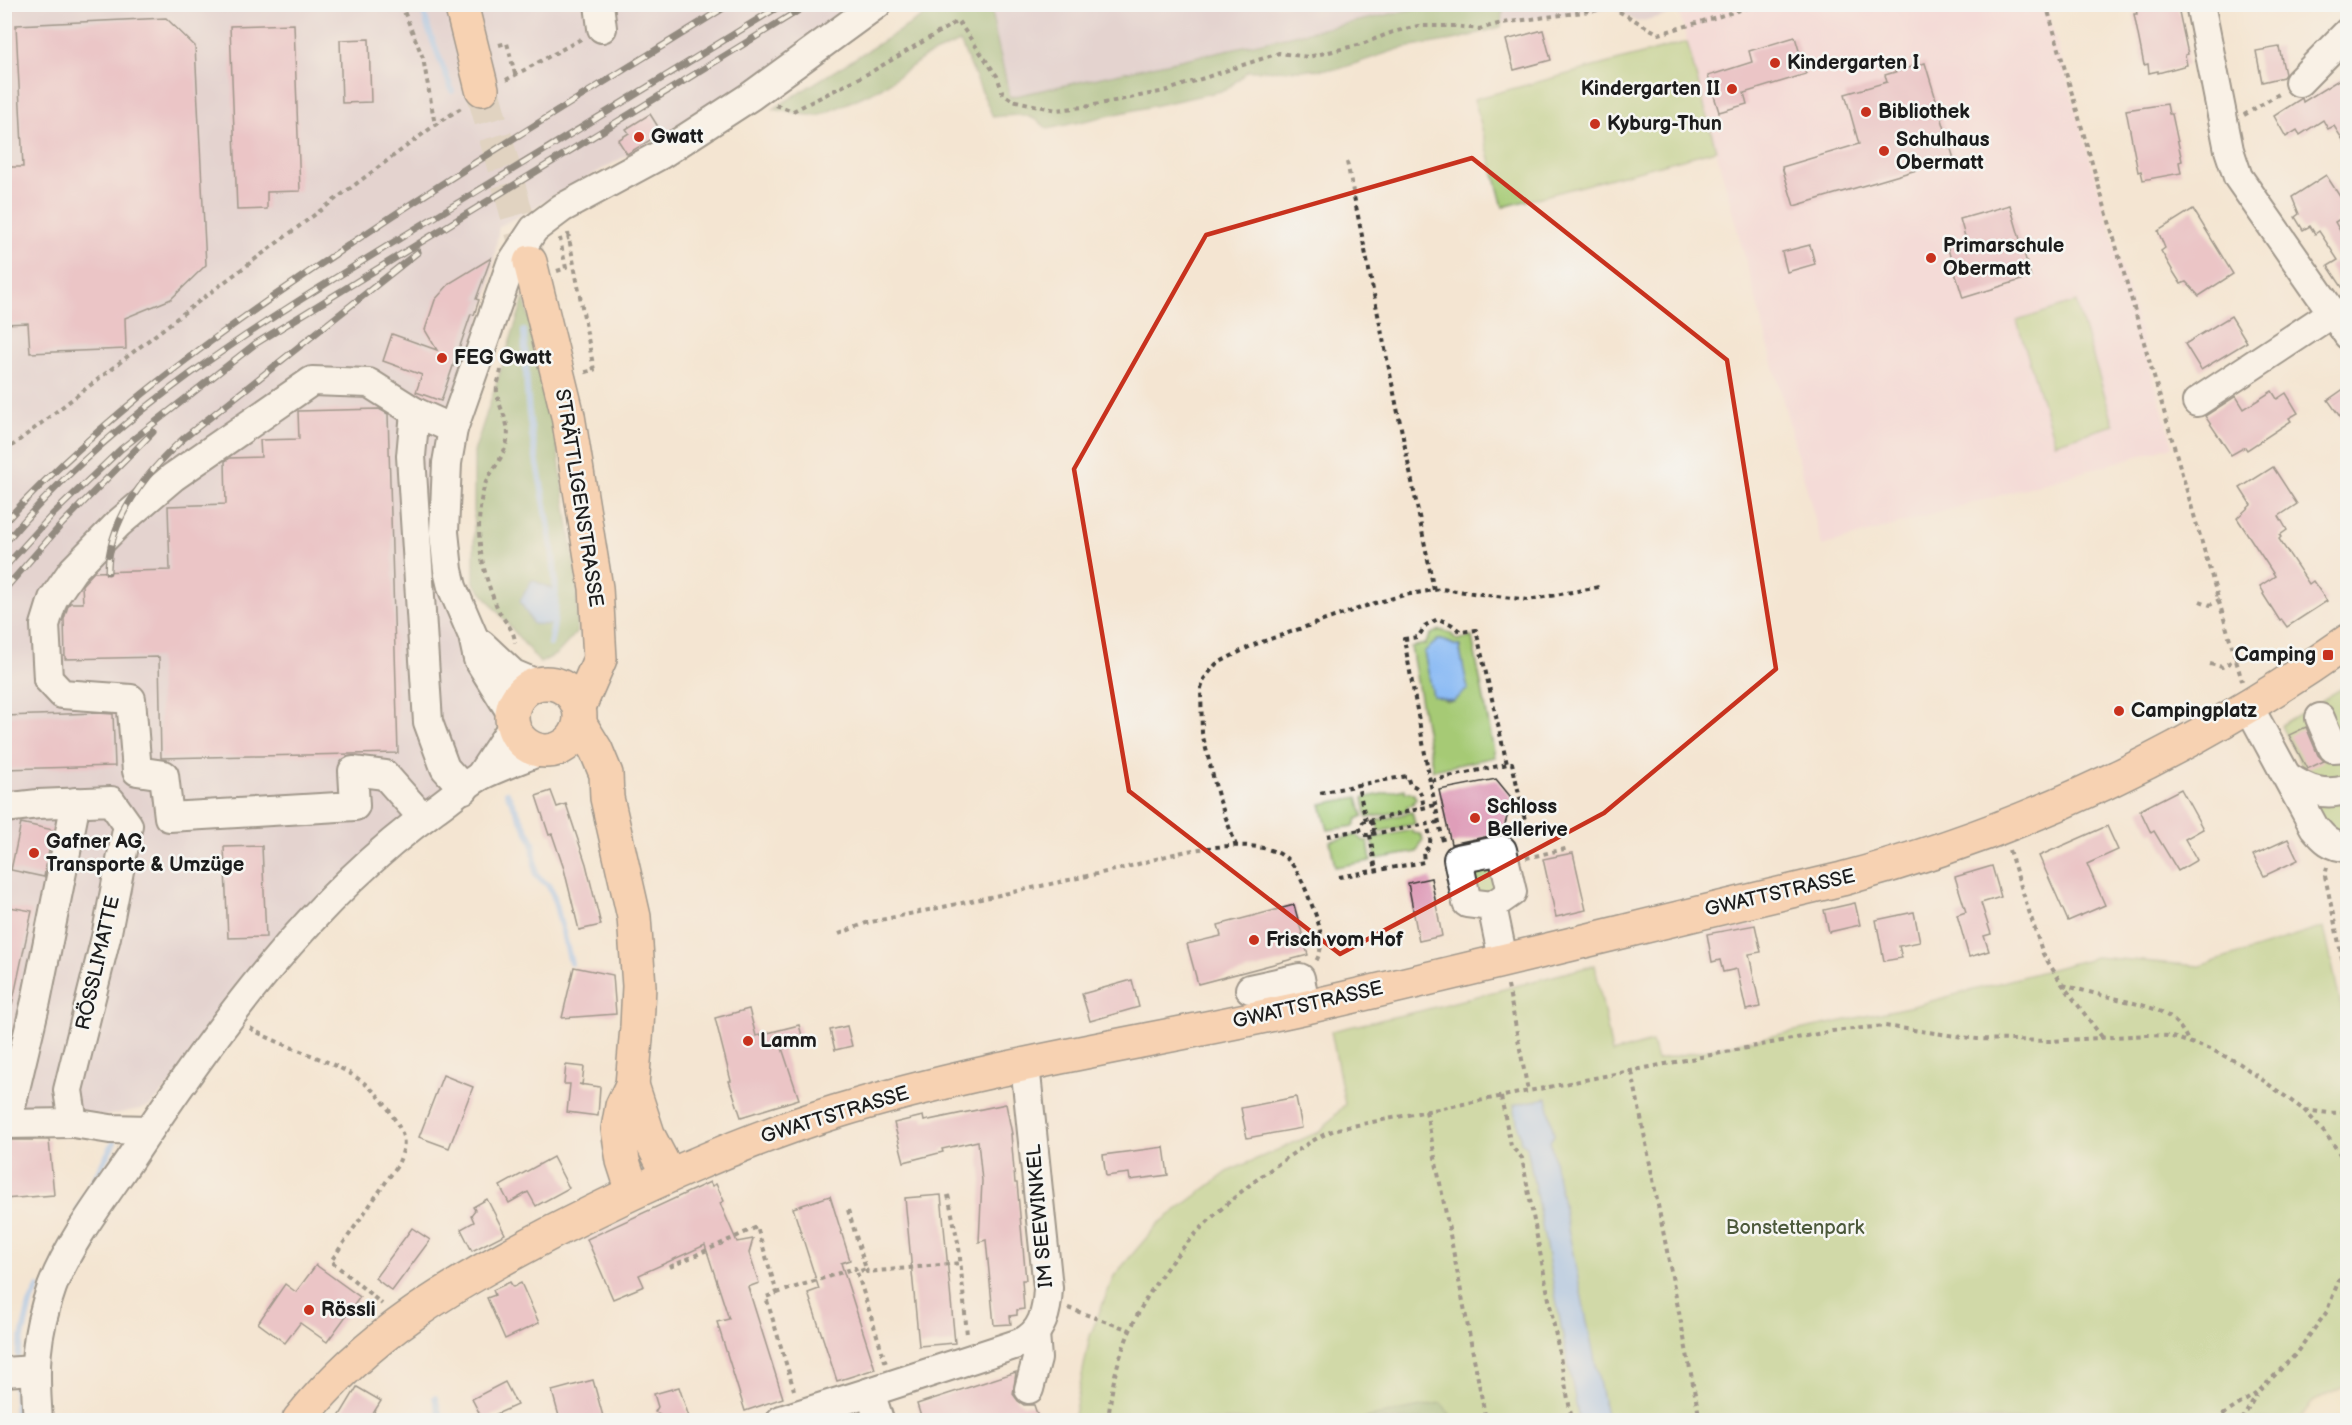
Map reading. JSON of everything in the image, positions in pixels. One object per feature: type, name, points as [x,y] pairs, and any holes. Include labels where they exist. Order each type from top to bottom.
[{"type":"main road","points":[[461,4],[484,92]]},
{"type":"main road","name":"STRÄTTLIGENSTRASSE","points":[[542,261],[596,588],[600,659],[580,715]]},
{"type":"main road","name":"STRÄTTLIGENSTRASSE","points":[[545,683],[574,665],[599,629]]},
{"type":"main road","name":"GWATTSTRASSE","points":[[299,1420],[339,1374],[424,1304],[633,1192],[749,1141],[835,1112],[910,1091],[1026,1064],[1302,993],[1503,959],[1877,870],[1932,853],[2063,803],[2140,767],[2246,696],[2348,641]]},
{"type":"main road","points":[[607,798],[586,769],[575,759],[523,743],[512,720],[514,705],[523,692],[545,683],[566,689],[606,774],[607,798],[634,917],[637,955],[639,986],[632,1085],[622,1106],[618,1129],[623,1161],[633,1192]]},
{"type":"main road","points":[[549,751],[572,740],[580,715]]},
{"type":"main road","points":[[632,1085],[649,1137],[669,1175]]},
{"type":"street","points":[[472,782],[512,720],[478,658],[447,570],[444,532],[447,463],[453,429],[511,264],[534,229],[562,208],[660,155],[751,96],[877,4]]},
{"type":"street","points":[[2197,402],[2340,324],[2238,177],[2229,150],[2200,4]]},
{"type":"street","points":[[2299,82],[2348,32]]},
{"type":"street","points":[[423,818],[385,775],[353,771],[355,806],[169,817],[164,775],[137,771],[131,699],[62,694],[48,680],[45,625],[53,599],[73,570],[119,524],[173,477],[312,381],[369,383],[415,412],[453,429]]},
{"type":"street","points":[[415,412],[411,456],[428,722],[445,768],[472,782]]},
{"type":"street","points":[[472,636],[504,668],[524,680],[545,683]]},
{"type":"street","points":[[2246,696],[2314,827],[2324,839],[2342,847]]},
{"type":"street","points":[[2320,718],[2333,748],[2348,747]]},
{"type":"street","points":[[38,1420],[34,1370],[40,1327],[53,1286],[74,1244],[149,1130],[231,1017],[270,967],[368,864],[423,818],[472,782],[549,751]]},
{"type":"street","points":[[2288,777],[2303,788],[2325,793],[2348,789]]},
{"type":"street","name":"RÖSSLIMATTE","points":[[4,808],[111,801],[129,825],[106,937],[68,1090],[73,1123]]},
{"type":"street","points":[[76,802],[36,1000],[6,1124],[73,1123],[110,1129],[149,1130]]},
{"type":"street","points":[[1510,848],[1512,891],[1492,906],[1467,903],[1458,859],[1510,848]]},
{"type":"street","points":[[1492,906],[1503,959]]},
{"type":"street","points":[[1250,989],[1302,993]]},
{"type":"street","name":"IM SEEWINKEL","points":[[1026,1064],[1047,1301],[1044,1318],[1035,1333]]},
{"type":"street","points":[[794,1418],[1020,1343],[1035,1333],[1037,1359],[1029,1389]]},
{"type":"street","points":[[4,1372],[34,1370]]},
{"type":"street","points":[[879,1420],[882,1388]]},
{"type":"path","points":[[402,4],[423,58],[435,125]]},
{"type":"path","points":[[751,96],[793,111],[871,72],[958,21],[997,76],[1003,94],[1012,100],[1056,110],[1084,107],[1165,91],[1279,53],[1308,57],[1362,44],[1418,26],[1455,26],[1479,29],[1502,23],[1613,8],[1650,31],[1659,34],[1761,4]]},
{"type":"path","points":[[2046,4],[2246,696]]},
{"type":"path","points":[[4,452],[207,295],[435,125],[600,16]]},
{"type":"path","points":[[499,45],[507,43],[515,74]]},
{"type":"path","points":[[2226,126],[2299,82]]},
{"type":"path","points":[[1347,162],[1434,590]]},
{"type":"path","points":[[562,208],[594,370],[579,373]]},
{"type":"path","points":[[560,240],[566,268]]},
{"type":"path","points":[[542,261],[559,282]]},
{"type":"path","points":[[501,367],[497,394],[508,428],[508,439],[486,483],[481,507],[480,541],[484,566],[496,605],[501,618],[515,639],[512,652]]},
{"type":"path","points":[[1236,846],[1218,796],[1202,733],[1201,689],[1204,679],[1226,657],[1253,645],[1375,603],[1434,590],[1528,600],[1599,587]]},
{"type":"path","points":[[2200,601],[2210,605],[2219,600]]},
{"type":"path","points":[[1458,859],[1446,852],[1430,781],[1404,639],[1418,637],[1426,625],[1438,619],[1451,624],[1461,632],[1476,630],[1507,764]]},
{"type":"path","points":[[2211,664],[2222,667],[2236,659]]},
{"type":"path","points":[[1430,781],[1512,763],[1527,829],[1515,831],[1510,848],[1521,859],[1569,848]]},
{"type":"path","points":[[1320,794],[1407,776],[1410,785],[1416,787],[1421,793],[1424,808]]},
{"type":"path","points":[[1358,785],[1367,821],[1375,827],[1371,835],[1376,871]]},
{"type":"path","points":[[1435,805],[1367,821],[1361,824],[1360,830],[1364,835],[1371,835],[1439,822]]},
{"type":"path","points":[[1339,878],[1424,862],[1423,852],[1431,842],[1427,825]]},
{"type":"path","points":[[2002,827],[2037,942],[2049,966],[2103,1038]]},
{"type":"path","points":[[1327,836],[1360,830]]},
{"type":"path","points":[[839,934],[866,923],[1200,849],[1260,847],[1284,856],[1297,872],[1307,891],[1319,929],[1322,948],[1302,993]]},
{"type":"path","points":[[2342,847],[2329,859],[2325,876],[2348,987]]},
{"type":"path","points":[[1503,959],[1528,1091]]},
{"type":"path","points":[[2062,984],[2146,1005],[2161,1011],[2182,1029],[2188,1041]]},
{"type":"path","points":[[231,1017],[278,1044],[321,1058],[357,1077],[381,1099],[398,1125],[405,1145],[397,1166],[331,1261],[402,1321]]},
{"type":"path","points":[[1108,1420],[1116,1372],[1130,1330],[1154,1287],[1183,1246],[1212,1216],[1248,1186],[1322,1135],[1337,1129],[1865,1026],[1885,1026],[1977,1039],[2050,1041],[2169,1036],[2210,1049],[2239,1063],[2304,1110],[2331,1141],[2348,1168]]},
{"type":"path","points":[[1632,1072],[1700,1420]]},
{"type":"path","points":[[1501,1096],[1511,1146],[1522,1158],[1572,1420]]},
{"type":"path","points":[[2304,1110],[2329,1113],[2348,1112]]},
{"type":"path","points":[[1426,1112],[1486,1420]]},
{"type":"path","points":[[948,1195],[957,1236],[969,1360]]},
{"type":"path","points":[[848,1210],[867,1272],[960,1263]]},
{"type":"path","points":[[670,1267],[757,1227],[777,1293]]},
{"type":"path","points":[[2215,1420],[2257,1393],[2294,1356],[2326,1313],[2348,1257]]},
{"type":"path","points":[[794,1418],[766,1297],[777,1293],[855,1268],[882,1388]]},
{"type":"path","points":[[856,1272],[866,1269]]},
{"type":"path","points":[[1047,1301],[1130,1330]]},
{"type":"path","points":[[2242,1420],[2257,1393]]},
{"type":"highlighted area","points":[[1472,158],[1727,360],[1776,669],[1604,813],[1340,954],[1129,791],[1074,469],[1206,235]]},
{"type":"shaded area","name":"Primarschule Obermatt","points":[[1713,4],[2046,5],[2173,446],[1822,546],[1679,12]]},
{"type":"shaded area","points":[[4,5],[861,5],[742,91],[499,227],[489,291],[436,475],[496,708],[497,729],[489,749],[149,1107],[107,1116],[4,1127]]},
{"type":"shaded area","points":[[992,5],[1432,5],[1010,97],[995,32]]},
{"type":"shaded area","points":[[1504,5],[1713,5],[1637,22],[1613,8],[1502,23]]},
{"type":"green space","points":[[1504,4],[1501,27],[1459,39],[1399,49],[1339,69],[1248,71],[1226,90],[1048,129],[1029,117],[1009,115],[993,117],[960,42],[925,57],[881,88],[819,116],[773,109],[941,5],[992,5],[995,32],[1010,97],[1432,5]]},
{"type":"green space","name":"Kyburg-Thun","points":[[1687,42],[1716,150],[1503,207],[1474,99]]},
{"type":"green space","points":[[524,298],[551,404],[577,583],[577,632],[557,654],[540,663],[474,583],[474,452]]},
{"type":"green space","points":[[2076,302],[2114,425],[2055,443],[2017,321]]},
{"type":"green space","points":[[1440,630],[1450,633],[1457,640],[1472,637],[1495,757],[1433,770],[1411,647],[1425,644],[1431,634]],"holes":[[[1438,640],[1460,646],[1465,690],[1453,701],[1447,701],[1436,695],[1428,651]]]},
{"type":"green space","points":[[2347,685],[2347,849],[2317,815],[2304,771],[2281,725]]},
{"type":"green space","points":[[1405,789],[1405,792],[1413,793],[1416,798],[1412,805],[1407,806],[1408,810],[1367,818],[1363,798]]},
{"type":"green space","points":[[1358,797],[1363,816],[1357,819],[1354,826],[1328,830],[1321,804]]},
{"type":"green space","points":[[1412,812],[1415,824],[1378,832],[1375,821]]},
{"type":"green space","points":[[1412,830],[1413,833],[1420,834],[1423,839],[1417,852],[1376,859],[1372,838]]},
{"type":"green space","points":[[1356,835],[1368,841],[1371,861],[1335,867],[1330,841]]},
{"type":"green space","points":[[1496,863],[1500,891],[1477,894],[1472,866]]},
{"type":"green space","name":"Bonstettenpark","points":[[2324,927],[2347,1034],[2347,1384],[2313,1402],[2298,1420],[1073,1420],[1090,1336],[1114,1276],[1158,1224],[1229,1171],[1321,1131],[1345,1104],[1331,1031],[1420,1011],[1595,965],[1612,1053],[1652,1042],[1657,1060],[1913,1006],[2096,957],[2200,966]]},
{"type":"green space","points":[[1441,1403],[1454,1420],[1356,1420]]},
{"type":"sand","points":[[2347,1384],[2347,1414],[2340,1420],[2298,1420],[2313,1402]]},
{"type":"water","points":[[532,580],[557,591],[555,625],[533,624],[520,601]]},
{"type":"water","points":[[1438,640],[1459,646],[1468,689],[1453,701],[1433,696],[1424,652]]},
{"type":"water","points":[[1547,1098],[1554,1135],[1550,1141],[1607,1420],[1579,1420],[1527,1146],[1521,1142],[1514,1105]]},
{"type":"building","points":[[2135,4],[2174,4],[2178,7],[2188,54],[2185,55],[2187,65],[2158,73],[2158,71],[2149,73],[2148,64],[2144,65],[2134,14],[2137,14]]},
{"type":"building","points":[[166,18],[195,46],[206,265],[171,299],[125,318],[126,349],[30,353],[28,323],[4,324],[4,167],[23,167],[16,25]]},
{"type":"building","points":[[294,24],[300,191],[267,192],[267,209],[237,210],[230,26]]},
{"type":"building","points":[[1543,30],[1551,60],[1514,70],[1506,40]]},
{"type":"building","points":[[1795,37],[1806,74],[1744,93],[1747,104],[1719,112],[1708,76],[1752,62],[1749,51]]},
{"type":"building","points":[[369,39],[371,102],[342,103],[340,40]]},
{"type":"building","points":[[2279,47],[2285,74],[2283,77],[2262,82],[2256,51]]},
{"type":"building","name":"Schulhaus Obermatt","points":[[1925,63],[1954,159],[1794,206],[1782,167],[1859,144],[1845,94],[1887,82],[1885,75]]},
{"type":"building","points":[[2348,74],[2348,148],[2334,126],[2328,129],[2323,120],[2300,135],[2297,130],[2286,137],[2274,116],[2302,98],[2303,102]]},
{"type":"building","points":[[2167,104],[2169,114],[2172,114],[2182,161],[2179,162],[2181,173],[2143,180],[2141,171],[2138,172],[2126,110]]},
{"type":"building","name":"Gwatt","points":[[650,114],[662,133],[627,154],[618,140],[629,133],[626,129]]},
{"type":"building","points":[[2326,175],[2348,209],[2348,214],[2335,222],[2348,245],[2348,296],[2328,266],[2338,260],[2319,231],[2315,234],[2310,226],[2303,230],[2295,217],[2299,214],[2292,197]]},
{"type":"building","points":[[2010,205],[2031,277],[1963,298],[1947,246],[1966,240],[1960,219]]},
{"type":"building","points":[[2193,209],[2233,274],[2199,296],[2186,282],[2181,284],[2174,273],[2161,251],[2165,248],[2158,231]]},
{"type":"building","points":[[1810,245],[1815,264],[1787,272],[1782,252]]},
{"type":"building","name":"FEG Gwatt","points":[[491,258],[476,299],[479,300],[474,315],[471,314],[441,401],[416,392],[422,375],[383,361],[392,334],[437,350],[425,330],[435,300],[450,283]]},
{"type":"building","points":[[2231,316],[2247,342],[2201,370],[2185,344]]},
{"type":"building","points":[[2348,386],[2348,428],[2328,400]]},
{"type":"building","points":[[2272,391],[2277,399],[2286,393],[2298,413],[2289,418],[2291,421],[2247,450],[2245,447],[2231,455],[2205,416],[2236,396],[2244,409]]},
{"type":"building","points":[[379,409],[388,414],[398,753],[161,758],[159,657],[65,659],[64,619],[68,606],[70,603],[83,603],[82,585],[94,572],[170,570],[168,506],[226,504],[225,461],[230,458],[261,457],[260,440],[299,439],[298,411]]},
{"type":"building","points":[[2273,467],[2297,504],[2279,516],[2287,530],[2280,535],[2279,539],[2309,584],[2313,581],[2327,601],[2287,627],[2282,620],[2280,621],[2260,586],[2275,576],[2237,518],[2251,505],[2240,488]]},
{"type":"building","points":[[113,714],[115,766],[4,769],[4,716]]},
{"type":"building","points":[[2306,727],[2318,755],[2324,761],[2307,769],[2289,735]]},
{"type":"building","name":"Schloss Bellerive","points":[[1496,779],[1510,796],[1511,804],[1505,824],[1507,834],[1451,844],[1439,790]]},
{"type":"building","points":[[2181,789],[2203,829],[2185,839],[2197,860],[2178,871],[2154,831],[2151,833],[2140,810]]},
{"type":"building","points":[[551,791],[557,807],[566,804],[586,864],[601,925],[579,930],[564,869],[552,834],[549,835],[536,796]]},
{"type":"building","points":[[21,823],[53,830],[44,877],[11,870]]},
{"type":"building","points":[[2107,826],[2118,850],[2087,864],[2105,905],[2068,921],[2039,856]]},
{"type":"building","points":[[2288,839],[2298,860],[2264,876],[2253,855]]},
{"type":"building","points":[[262,846],[266,937],[228,938],[224,847]]},
{"type":"building","points":[[1573,853],[1586,910],[1556,917],[1543,859]]},
{"type":"building","points":[[1992,866],[2001,897],[1981,903],[1991,934],[1984,936],[1989,951],[1969,957],[1957,915],[1966,912],[1955,877]]},
{"type":"building","points":[[1431,878],[1442,936],[1419,941],[1408,883]]},
{"type":"building","points":[[1855,903],[1860,925],[1829,932],[1824,910]]},
{"type":"building","name":"Frisch vom Hof","points":[[1294,905],[1308,955],[1198,984],[1187,944],[1221,936],[1218,925]]},
{"type":"building","points":[[4,906],[32,911],[12,1005],[4,1004]]},
{"type":"building","points":[[1914,912],[1920,942],[1899,946],[1902,958],[1884,961],[1876,920]]},
{"type":"building","points":[[1755,925],[1761,952],[1749,954],[1760,1007],[1746,1010],[1737,969],[1723,972],[1720,960],[1712,962],[1707,934]]},
{"type":"building","points":[[574,967],[613,975],[616,1014],[562,1018]]},
{"type":"building","points":[[1132,980],[1139,1007],[1090,1021],[1082,994]]},
{"type":"building","points":[[749,1009],[756,1036],[799,1025],[804,1043],[782,1048],[799,1099],[741,1117],[729,1081],[731,1081],[715,1018]]},
{"type":"building","points":[[847,1026],[852,1046],[835,1050],[830,1030]]},
{"type":"building","points":[[566,1065],[584,1067],[582,1084],[600,1087],[598,1116],[567,1112],[570,1084],[564,1084]]},
{"type":"building","points":[[443,1075],[473,1087],[449,1148],[419,1137]]},
{"type":"building","points":[[1296,1097],[1302,1128],[1247,1138],[1241,1108]]},
{"type":"building","points":[[1006,1104],[1012,1134],[1026,1280],[1022,1280],[1024,1309],[1017,1310],[1017,1315],[1010,1316],[1011,1324],[994,1325],[986,1240],[979,1242],[982,1181],[978,1141],[942,1149],[943,1152],[904,1162],[894,1123],[923,1116],[924,1121]]},
{"type":"building","points":[[4,1140],[49,1140],[54,1195],[4,1199]]},
{"type":"building","points":[[1164,1147],[1168,1175],[1130,1180],[1129,1173],[1106,1176],[1103,1155]]},
{"type":"building","points":[[553,1157],[569,1188],[536,1206],[528,1192],[509,1203],[500,1186]]},
{"type":"building","points":[[710,1182],[712,1186],[716,1184],[724,1201],[720,1203],[737,1242],[753,1239],[749,1253],[759,1283],[748,1287],[783,1398],[745,1411],[717,1322],[729,1319],[705,1245],[639,1275],[644,1286],[613,1299],[587,1239]]},
{"type":"building","points":[[941,1195],[955,1343],[919,1346],[905,1198]]},
{"type":"building","points":[[830,1196],[850,1260],[841,1263],[875,1369],[837,1381],[808,1293],[819,1289],[793,1208]]},
{"type":"building","points":[[487,1199],[505,1234],[472,1251],[461,1229],[474,1222],[471,1215],[475,1210],[473,1207]]},
{"type":"building","points":[[412,1228],[430,1240],[392,1291],[375,1278]]},
{"type":"building","name":"Rössli","points":[[316,1265],[360,1297],[327,1342],[300,1323],[285,1343],[258,1323],[285,1284],[296,1292]]},
{"type":"building","points":[[510,1282],[513,1287],[521,1283],[539,1323],[505,1339],[487,1298],[495,1295],[493,1290]]},
{"type":"building","points":[[1016,1372],[1013,1394],[1024,1405],[1034,1405],[1039,1420],[922,1420],[917,1404]]},
{"type":"building","points":[[593,1380],[604,1420],[560,1420],[552,1391]]},
{"type":"building","points":[[505,1382],[517,1405],[483,1420],[472,1399]]},
{"type":"building","points":[[357,1387],[381,1401],[369,1420],[337,1420]]},
{"type":"building","points":[[679,1387],[690,1420],[662,1420],[660,1414],[655,1412],[658,1407],[654,1394]]},
{"type":"waterway","points":[[422,4],[428,28],[452,91]]},
{"type":"waterway","points":[[524,331],[529,413],[553,559],[555,617],[550,644]]},
{"type":"waterway","points":[[507,793],[533,842],[536,875],[548,885],[553,894],[571,963]]},
{"type":"waterway","points":[[78,1210],[114,1142]]},
{"type":"waterway","points":[[18,1355],[30,1304],[38,1288]]},
{"type":"waterway","points":[[15,1386],[17,1420]]},
{"type":"waterway","points":[[435,1398],[441,1420]]},
{"type":"tunnel","points":[[482,89],[530,262]]},
{"type":"railway","points":[[4,523],[83,445],[123,410],[252,311],[438,186],[730,4]]},
{"type":"railway","points":[[4,544],[48,495],[96,449],[146,407],[253,330],[783,4]]},
{"type":"railway","points":[[4,568],[53,514],[121,449],[255,344],[809,4]]},
{"type":"railway","points":[[108,572],[110,552],[122,515],[144,481],[170,451],[418,252]]},
{"type":"railway","points":[[4,590],[62,524],[153,432]]},
{"type":"place","name":"Kindergarten I","points":[[1775,63]]},
{"type":"place","name":"Kindergarten II","points":[[1732,89]]},
{"type":"place","name":"Bibliothek","points":[[1866,112]]},
{"type":"place","name":"Kyburg-Thun","points":[[1595,124]]},
{"type":"place","name":"Gwatt","points":[[639,137]]},
{"type":"place","name":"Schulhaus Obermatt","points":[[1884,151]]},
{"type":"place","name":"Primarschule Obermatt","points":[[1931,258]]},
{"type":"place","name":"FEG Gwatt","points":[[442,358]]},
{"type":"place","name":"Camping","points":[[2328,655]]},
{"type":"place","name":"Campingplatz","points":[[2119,711]]},
{"type":"place","name":"Schloss Bellerive","points":[[1475,818]]},
{"type":"place","name":"Gafner AG, Transporte & Umzüge","points":[[34,853]]},
{"type":"place","name":"Frisch vom Hof","points":[[1254,940]]},
{"type":"place","name":"Lamm","points":[[748,1041]]},
{"type":"place","name":"Rössli","points":[[309,1310]]}]
